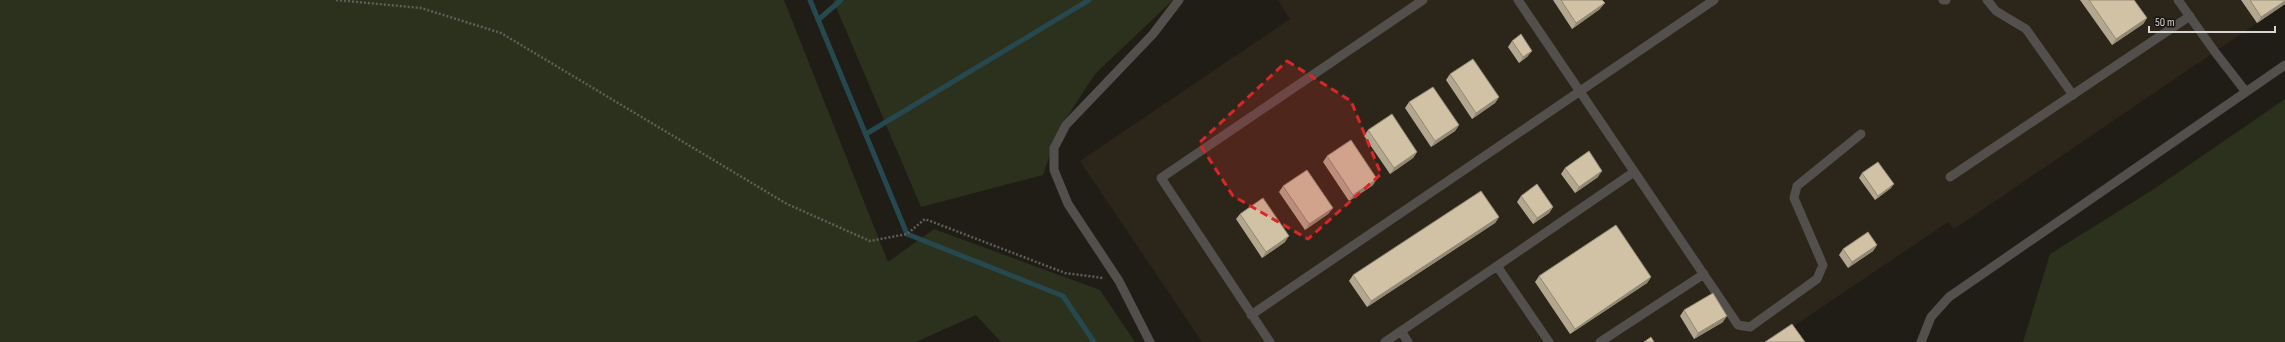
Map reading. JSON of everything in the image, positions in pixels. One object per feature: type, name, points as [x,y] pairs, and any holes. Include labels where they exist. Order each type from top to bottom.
[{"type":"lane","points":[[1150,342],[1119,281],[1068,204],[1054,170],[1054,148],[1066,125],[1153,34],[1179,0]]},
{"type":"lane","points":[[1270,342],[1161,178],[1423,0]]},
{"type":"lane","points":[[1518,0],[1738,325],[1750,327],[1817,279],[1823,265],[1794,198],[1797,186],[1861,134]]},
{"type":"lane","points":[[1251,315],[1714,0]]},
{"type":"lane","points":[[1987,0],[1996,11],[2026,30],[2073,95]]},
{"type":"lane","points":[[2178,0],[2246,92]]},
{"type":"lane","points":[[1950,177],[2190,16]]},
{"type":"lane","points":[[1921,342],[1931,317],[1949,297],[2285,65]]},
{"type":"lane","points":[[1385,342],[1634,172]]},
{"type":"lane","points":[[1497,266],[1549,342]]},
{"type":"lane","points":[[1600,342],[1704,274]]},
{"type":"lane","points":[[1401,332],[1408,342]]},
{"type":"path","points":[[336,0],[421,8],[501,32],[787,204],[870,241],[907,234],[925,220],[1065,273],[1119,281]]},
{"type":"highlighted area","points":[[1287,61],[1351,101],[1381,174],[1308,239],[1233,196],[1199,143]]},
{"type":"shaded area","points":[[1278,0],[2285,0],[2285,4],[1954,229],[1948,222],[1788,330],[1795,342],[1202,342],[1080,161],[1290,19]]},
{"type":"green space","points":[[0,0],[784,0],[888,262],[934,229],[1100,290],[1135,342],[1001,342],[976,315],[916,342],[0,342]]},
{"type":"green space","points":[[833,0],[1173,0],[1095,74],[1058,131],[1043,175],[921,207]]},
{"type":"green space","points":[[2285,99],[2285,342],[2023,342],[2050,254],[2154,189]]},
{"type":"building","points":[[1561,0],[1602,0],[1605,3],[1576,23]]},
{"type":"building","points":[[2089,0],[2134,0],[2147,18],[2116,39]]},
{"type":"building","points":[[2250,0],[2285,0],[2285,1],[2261,17]]},
{"type":"building","points":[[1521,34],[1532,51],[1523,57],[1512,41]]},
{"type":"building","points":[[1473,59],[1499,97],[1476,113],[1450,74]]},
{"type":"building","points":[[1433,87],[1459,125],[1435,141],[1409,102]]},
{"type":"building","points":[[1392,114],[1417,152],[1394,168],[1368,130]]},
{"type":"building","points":[[1351,140],[1377,179],[1353,195],[1327,156]]},
{"type":"building","points":[[1589,151],[1602,171],[1579,187],[1565,168]]},
{"type":"building","points":[[1878,162],[1894,184],[1878,196],[1862,173]]},
{"type":"building","points":[[1307,170],[1333,208],[1309,224],[1283,186]]},
{"type":"building","points":[[1537,184],[1553,207],[1537,218],[1521,196]]},
{"type":"building","points":[[1481,191],[1499,217],[1371,301],[1353,275]]},
{"type":"building","points":[[1263,198],[1289,236],[1266,252],[1240,214]]},
{"type":"building","points":[[1616,225],[1651,277],[1575,329],[1539,276]]},
{"type":"building","points":[[1868,232],[1877,245],[1852,262],[1843,249]]},
{"type":"building","points":[[1713,293],[1727,316],[1698,333],[1684,310]]},
{"type":"building","points":[[1792,324],[1805,342],[1765,342]]},
{"type":"building","points":[[1651,337],[1654,342],[1644,342]]},
{"type":"waterway","points":[[810,0],[907,234],[1063,296],[1094,342]]},
{"type":"waterway","points":[[818,20],[841,0]]},
{"type":"waterway","points":[[866,134],[1089,0]]}]
